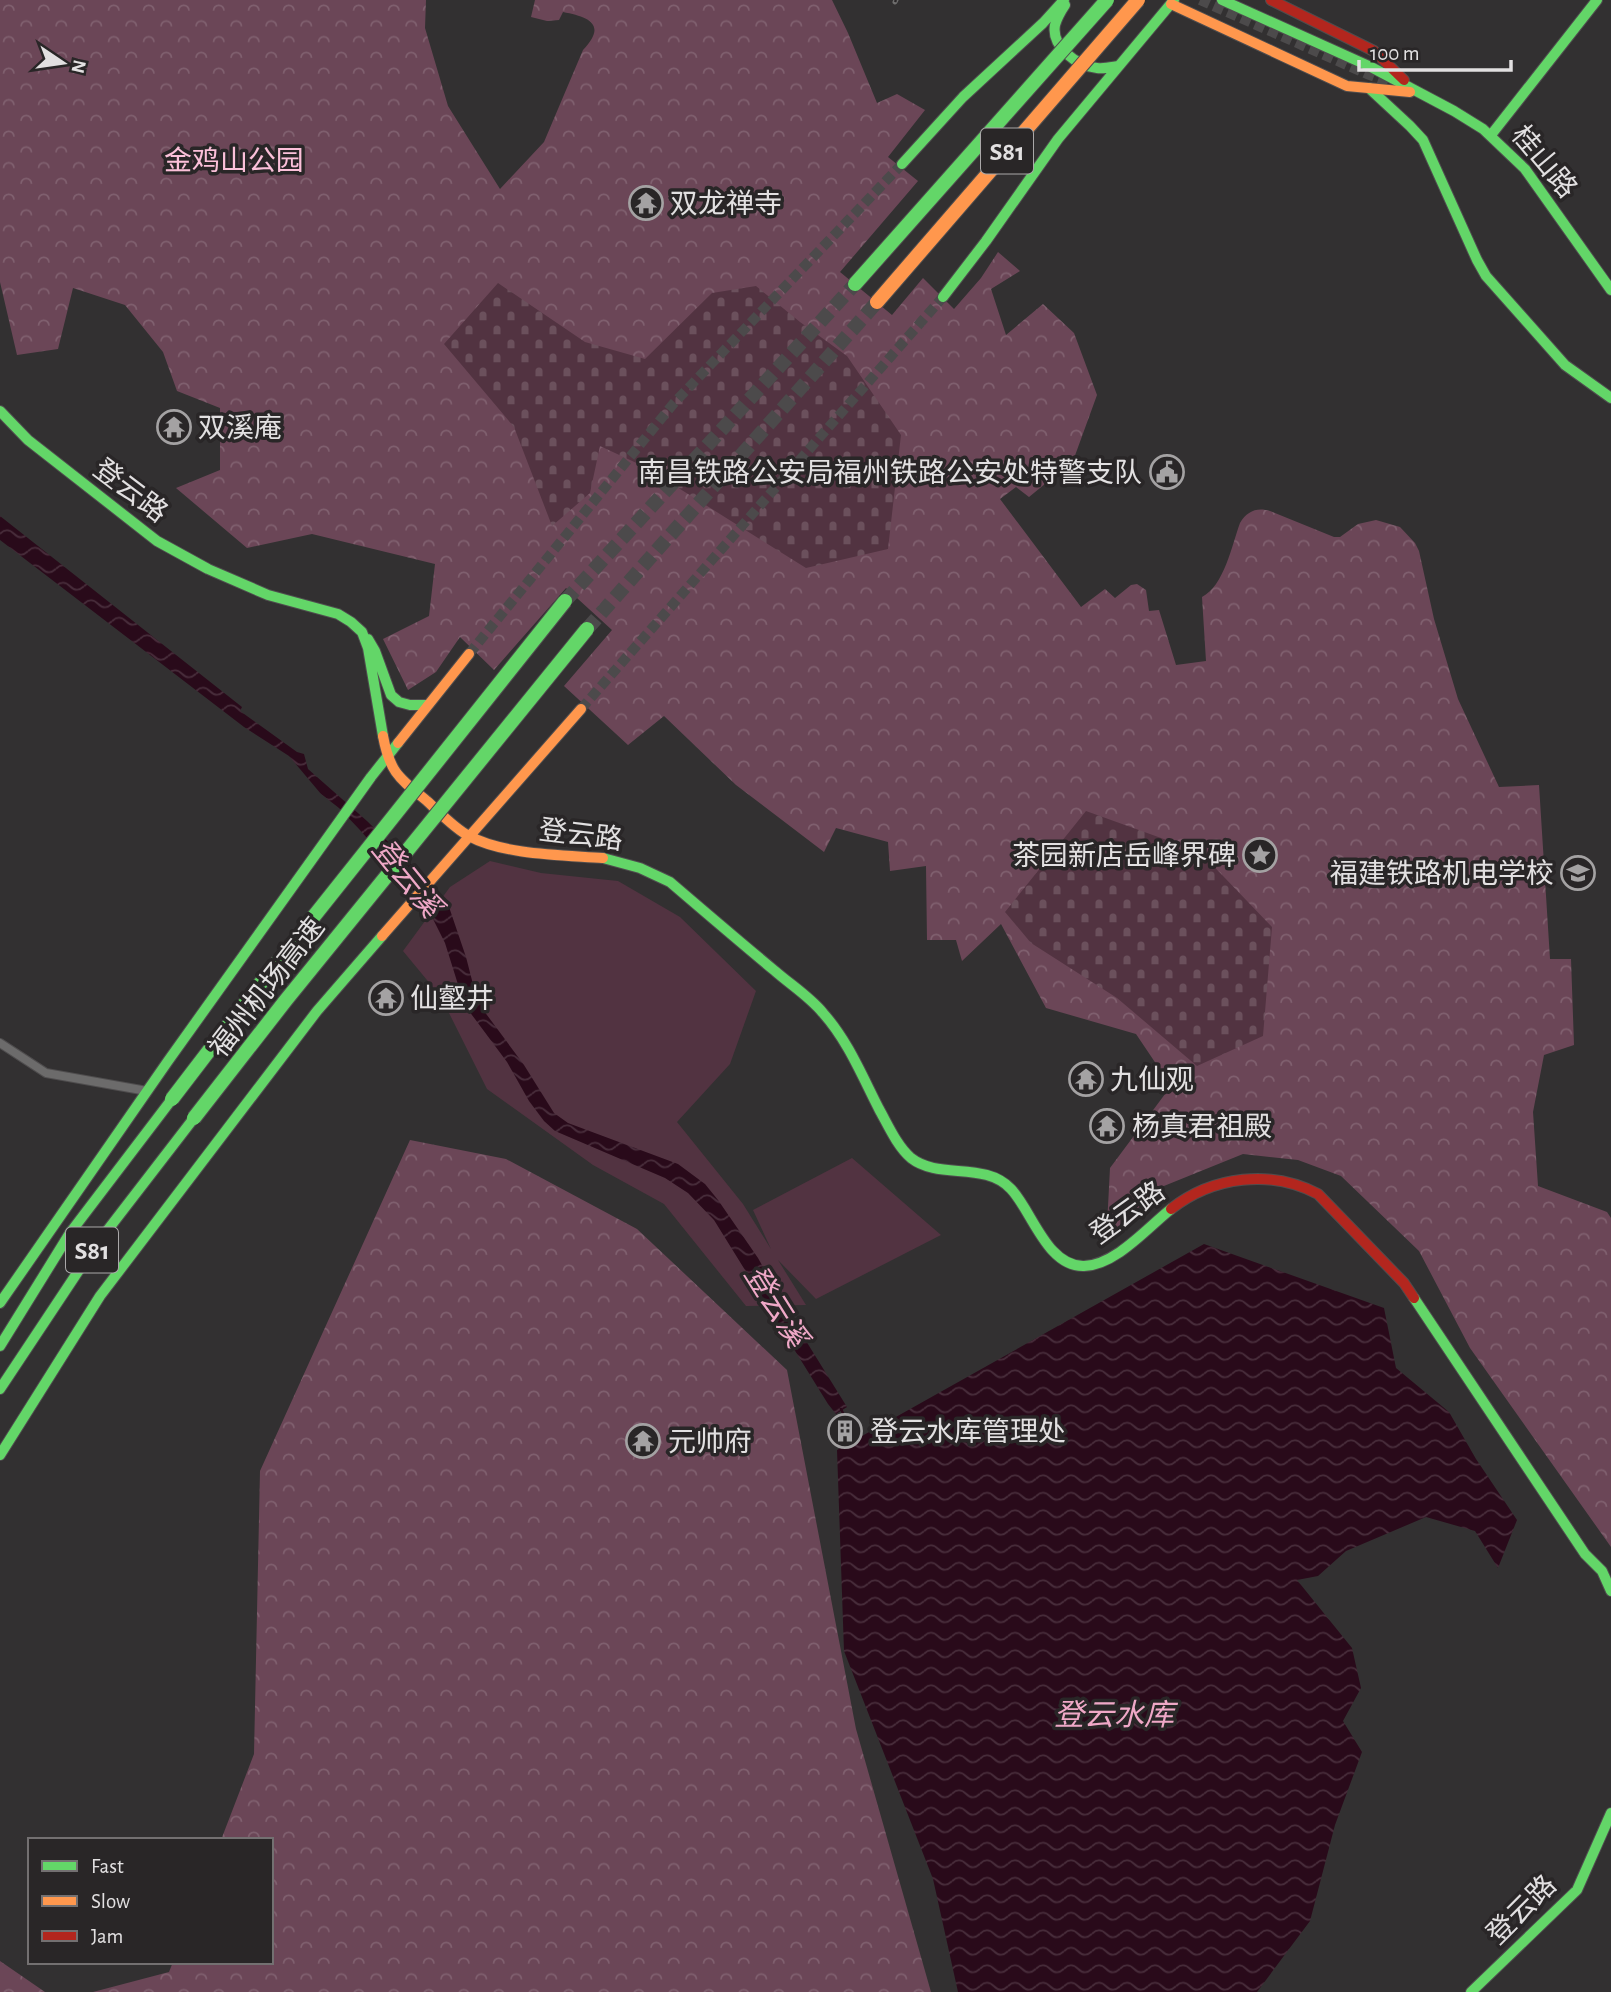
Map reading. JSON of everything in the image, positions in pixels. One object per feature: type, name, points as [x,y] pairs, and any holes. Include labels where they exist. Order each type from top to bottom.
[{"type":"main road","points":[[1066,0],[1057,20],[1055,33],[1059,44],[1067,53],[1088,66],[1098,69],[1119,66]]},
{"type":"main road","points":[[902,164],[963,97],[1066,0]]},
{"type":"main road","name":"S81","points":[[855,284],[1107,0]]},
{"type":"main road","name":"S81","points":[[877,302],[1138,0]]},
{"type":"main road","name":"桂山路","points":[[1222,0],[1371,67],[1454,111],[1491,135],[1517,160],[1542,191],[1611,290]]},
{"type":"main road","points":[[1270,0],[1374,51],[1416,92]]},
{"type":"main road","points":[[1491,135],[1597,0]]},
{"type":"main road","points":[[943,297],[1058,139],[1173,2],[1347,86],[1416,92]]},
{"type":"main road","points":[[1369,88],[1410,124],[1423,140],[1477,260],[1492,284],[1565,365],[1611,398]]},
{"type":"main road","name":"登云路","points":[[0,411],[29,440],[169,548],[208,569],[268,595],[338,614],[351,622],[362,632],[368,648],[387,756],[398,777],[468,836],[530,853],[606,858],[640,867],[670,882],[822,1011],[843,1039],[884,1118],[910,1157],[937,1168],[980,1173],[1001,1181],[1011,1189],[1052,1251],[1067,1263],[1086,1267],[1104,1262],[1180,1202],[1218,1185],[1256,1179],[1286,1181],[1311,1189],[1324,1199],[1404,1283],[1585,1554],[1602,1571],[1611,1591]]},
{"type":"main road","name":"福州机场高速","points":[[0,1346],[71,1233],[172,1099],[260,984],[565,601]]},
{"type":"main road","name":"福州机场高速","points":[[0,1389],[93,1249],[194,1118],[286,999],[587,629]]},
{"type":"main road","points":[[362,632],[379,656],[387,688],[395,701],[408,706],[427,705]]},
{"type":"main road","points":[[372,644],[387,724],[387,756]]},
{"type":"main road","points":[[0,1303],[168,1061],[371,777],[469,654]]},
{"type":"main road","points":[[0,1455],[100,1296],[317,1011],[581,709]]},
{"type":"main road","name":"登云路","points":[[1471,1992],[1577,1890],[1611,1814]]},
{"type":"street","points":[[0,1043],[46,1073],[147,1091]]},
{"type":"green space","name":"金鸡山公园","points":[[0,0],[426,0],[425,28],[448,106],[500,189],[544,142],[583,50],[594,34],[594,28],[588,20],[573,14],[563,12],[559,20],[547,21],[531,17],[535,0],[832,0],[877,103],[897,94],[925,110],[888,157],[918,181],[840,272],[892,315],[923,278],[954,309],[981,278],[998,252],[1020,271],[991,289],[1006,335],[1043,304],[1074,333],[1097,395],[1073,461],[1029,497],[1016,487],[1000,499],[1081,607],[1105,589],[1115,598],[1131,585],[1137,584],[1146,590],[1149,611],[1159,610],[1176,665],[1206,661],[1202,597],[1210,592],[1222,575],[1240,523],[1249,513],[1261,509],[1270,511],[1334,537],[1340,537],[1358,524],[1376,520],[1400,527],[1419,551],[1434,619],[1458,699],[1499,787],[1539,785],[1550,959],[1571,959],[1574,1045],[1544,1055],[1533,1112],[1538,1186],[1607,1212],[1611,1218],[1611,1547],[1470,1348],[1419,1251],[1341,1176],[1298,1160],[1243,1154],[1154,1190],[1106,1245],[1110,1168],[1171,1086],[1136,1034],[1046,1008],[1001,924],[962,961],[956,940],[927,940],[926,866],[890,871],[888,842],[836,828],[824,852],[736,785],[664,716],[628,745],[564,686],[612,630],[566,588],[494,670],[460,637],[436,672],[408,690],[383,639],[429,616],[435,564],[312,534],[247,548],[176,488],[220,470],[220,408],[177,391],[163,352],[125,305],[73,288],[58,349],[17,355],[0,282]]},
{"type":"green space","points":[[498,283],[585,342],[645,359],[712,293],[756,286],[847,356],[901,435],[888,549],[806,568],[645,467],[600,446],[590,493],[552,526],[514,427],[444,344]]},
{"type":"green space","points":[[1086,811],[1200,852],[1272,927],[1263,1036],[1197,1066],[1117,998],[1031,943],[1005,912]]},
{"type":"green space","points":[[490,861],[541,873],[618,881],[680,917],[756,991],[730,1064],[677,1122],[743,1204],[771,1249],[753,1210],[852,1158],[941,1235],[816,1299],[778,1260],[806,1305],[746,1306],[664,1204],[593,1165],[487,1089],[441,997],[403,951],[450,887]]},
{"type":"green space","points":[[410,1140],[506,1159],[637,1229],[787,1370],[856,1729],[931,1992],[93,1992],[169,1972],[172,1964],[273,1964],[273,1838],[222,1838],[254,1754],[260,1471]]},
{"type":"green space","points":[[0,1961],[45,1992],[0,1992]]},
{"type":"water","points":[[0,516],[242,707],[240,711],[297,752],[304,754],[308,769],[367,821],[438,891],[447,901],[475,992],[484,1011],[524,1065],[554,1113],[568,1123],[678,1164],[705,1184],[758,1258],[847,1407],[836,1414],[828,1404],[714,1220],[688,1193],[665,1178],[555,1131],[544,1121],[507,1062],[469,1011],[445,943],[426,905],[359,829],[321,794],[289,756],[244,727],[0,540]]},
{"type":"water","name":"登云水库","points":[[1204,1244],[1384,1308],[1396,1368],[1449,1412],[1476,1459],[1517,1520],[1498,1568],[1475,1531],[1426,1517],[1346,1551],[1318,1576],[1297,1580],[1352,1648],[1361,1688],[1343,1721],[1362,1752],[1335,1825],[1310,1921],[1257,1992],[958,1992],[933,1879],[844,1651],[837,1450]]},
{"type":"waterway","name":"登云溪","points":[[841,1409],[856,1441]]},
{"type":"tunnel","points":[[1200,0],[1397,85]]},
{"type":"tunnel","points":[[469,654],[674,403],[902,164]]},
{"type":"tunnel","points":[[565,601],[855,284]]},
{"type":"tunnel","points":[[581,709],[943,297]]},
{"type":"tunnel","points":[[587,629],[877,302]]},
{"type":"traffic: fast","points":[[902,164],[963,97],[1064,0]]},
{"type":"traffic: fast","points":[[855,284],[1107,0]]},
{"type":"traffic: fast","points":[[943,297],[1058,139],[1174,0]]},
{"type":"traffic: fast","points":[[1222,0],[1371,67],[1483,129],[1525,169],[1611,290]]},
{"type":"traffic: fast","points":[[1491,135],[1597,0]]},
{"type":"traffic: fast","points":[[1065,5],[1055,25],[1057,41],[1061,48],[1081,64],[1102,68],[1119,66]]},
{"type":"traffic: fast","points":[[1369,88],[1423,140],[1486,276],[1565,365],[1611,398]]},
{"type":"traffic: fast","points":[[0,411],[28,440],[157,541],[208,569],[268,595],[338,614],[351,622],[362,632],[368,648],[383,736]]},
{"type":"traffic: fast","points":[[172,1099],[260,984],[565,601]]},
{"type":"traffic: fast","points":[[194,1118],[286,1000],[587,629]]},
{"type":"traffic: fast","points":[[368,639],[391,695],[399,702],[427,705]]},
{"type":"traffic: fast","points":[[0,1303],[168,1061],[398,743]]},
{"type":"traffic: fast","points":[[603,858],[640,868],[670,882],[806,996],[840,1035],[889,1128],[906,1153],[922,1164],[935,1168],[988,1175],[1000,1181],[1019,1199],[1050,1248],[1071,1264],[1084,1266],[1108,1259],[1131,1244],[1171,1209]]},
{"type":"traffic: fast","points":[[0,1455],[100,1296],[317,1011],[382,936]]},
{"type":"traffic: fast","points":[[0,1346],[70,1233],[172,1099]]},
{"type":"traffic: fast","points":[[0,1389],[93,1249],[194,1118]]},
{"type":"traffic: fast","points":[[1414,1298],[1585,1554],[1602,1571],[1611,1591]]},
{"type":"traffic: fast","points":[[1471,1992],[1577,1890],[1611,1813]]},
{"type":"traffic: slow","points":[[877,302],[1138,0]]},
{"type":"traffic: slow","points":[[1171,4],[1347,86],[1410,92]]},
{"type":"traffic: slow","points":[[398,743],[469,654]]},
{"type":"traffic: slow","points":[[382,936],[581,709]]},
{"type":"traffic: slow","points":[[383,736],[389,759],[397,774],[453,825],[469,836],[516,851],[603,858]]},
{"type":"traffic: jam","points":[[1271,0],[1374,51],[1404,80]]},
{"type":"traffic: jam","points":[[1171,1209],[1205,1189],[1224,1183],[1262,1179],[1300,1186],[1318,1194],[1404,1283],[1414,1298]]},
{"type":"place","name":"双龙禅寺","points":[[646,203]]},
{"type":"place","name":"双溪庵","points":[[174,427]]},
{"type":"place","name":"南昌铁路公安局福州铁路公安处特警支队","points":[[1167,472]]},
{"type":"place","name":"茶园新店岳峰界碑","points":[[1260,855]]},
{"type":"place","name":"福建铁路机电学校","points":[[1578,873]]},
{"type":"place","name":"仙壑井","points":[[386,998]]},
{"type":"place","name":"九仙观","points":[[1086,1079]]},
{"type":"place","name":"杨真君祖殿","points":[[1107,1126]]},
{"type":"place","name":"登云水库管理处","points":[[845,1431]]},
{"type":"place","name":"元帅府","points":[[643,1441]]}]
